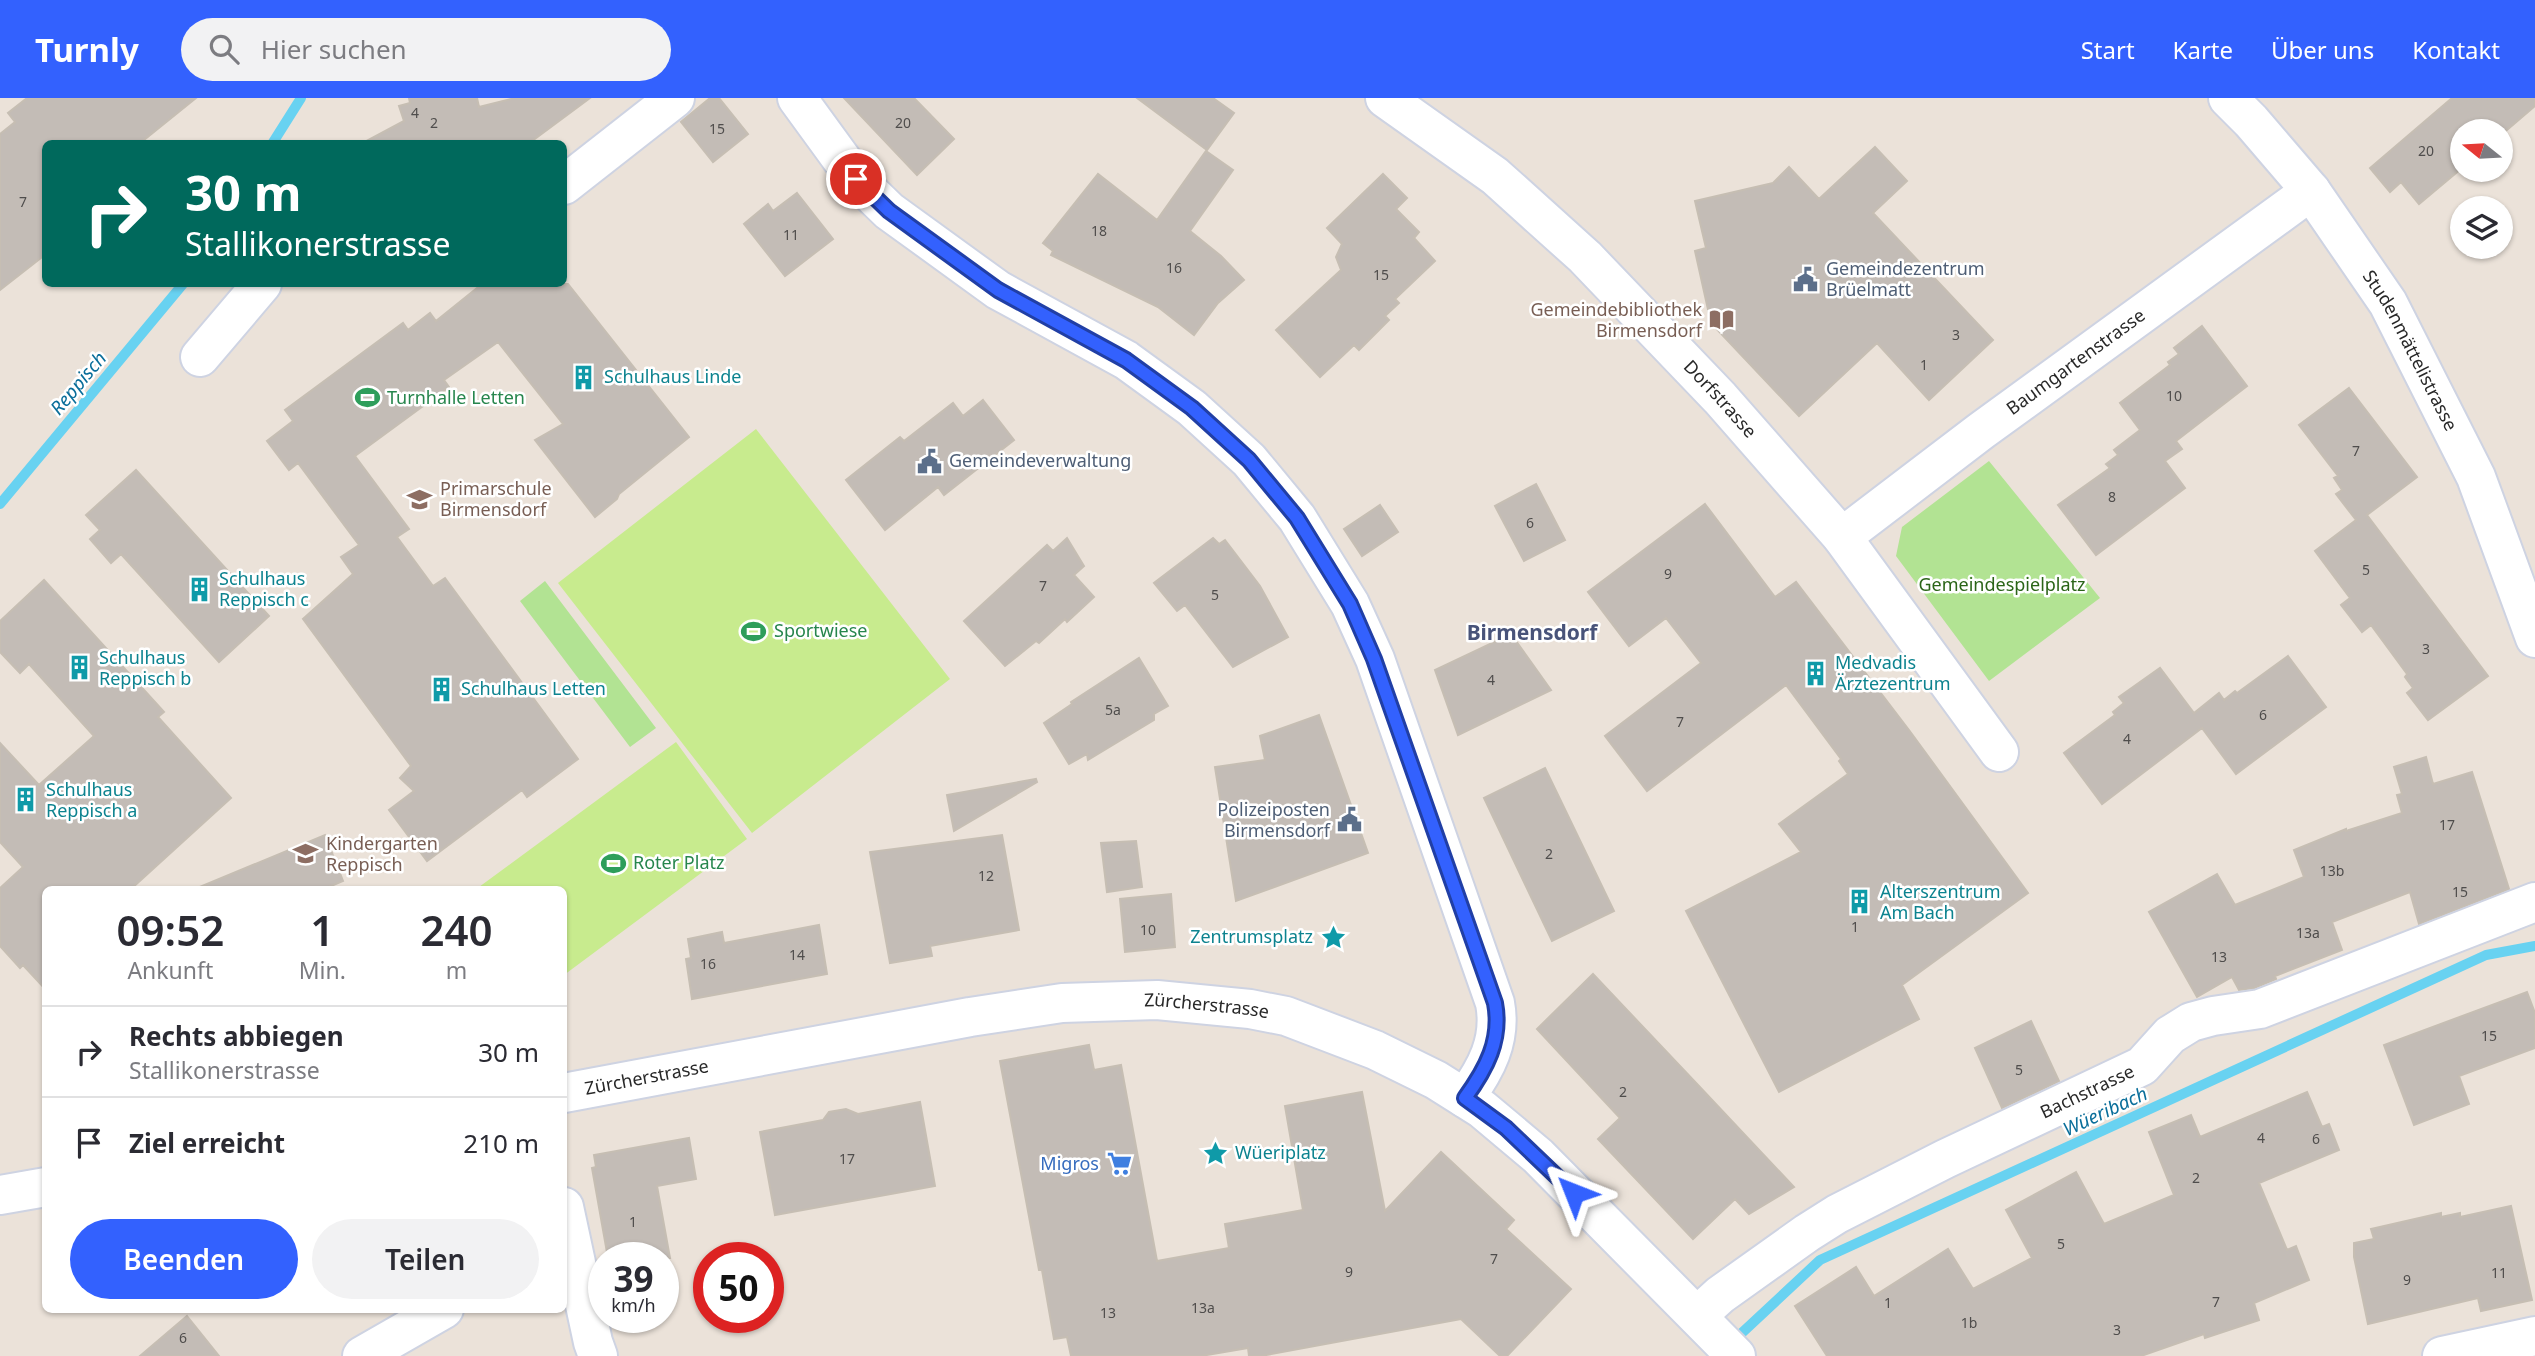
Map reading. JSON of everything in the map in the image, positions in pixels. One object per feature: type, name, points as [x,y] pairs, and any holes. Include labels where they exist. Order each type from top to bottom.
[{"type":"street","points":[[567,183],[675,98]]},
{"type":"street","points":[[797,98],[856,179],[889,211],[998,290],[1126,360],[1192,408],[1249,460],[1297,518],[1350,604],[1374,659],[1495,1003],[1498,1021],[1496,1040],[1479,1079],[1465,1098]]},
{"type":"street","name":"Dorfstrasse","points":[[1385,98],[1495,176],[1585,257],[1720,398],[1842,537],[1999,752]]},
{"type":"street","name":"Studenmättelistrasse","points":[[2228,98],[2311,191],[2389,303],[2476,477],[2535,638]]},
{"type":"street","name":"Baumgartenstrasse","points":[[1842,537],[1981,431],[2311,191]]},
{"type":"street","points":[[200,357],[259,287]]},
{"type":"street","name":"Bachstrasse","points":[[1717,1337],[1720,1294],[1807,1233],[1837,1214],[1945,1159],[2142,1066],[2170,1035],[2191,1022],[2260,1009],[2535,902]]},
{"type":"street","name":"Zürcherstrasse","points":[[567,1092],[970,1017],[1062,1003],[1157,1000],[1250,1009],[1309,1023],[1406,1064],[1465,1098],[1506,1128],[1538,1157],[1717,1337]]},
{"type":"street","points":[[0,1195],[42,1188]]},
{"type":"street","points":[[567,1238],[570,1270],[598,1356]]},
{"type":"street","points":[[362,1356],[437,1313]]},
{"type":"street","points":[[2442,1356],[2535,1336]]},
{"type":"green space","name":"Sportwiese","points":[[756,429],[950,679],[752,833],[558,583]]},
{"type":"green space","name":"Gemeindespielplatz","points":[[1989,461],[2100,598],[1989,681],[1896,556],[1902,527]]},
{"type":"green space","points":[[545,581],[656,728],[630,747],[520,601]]},
{"type":"green space","name":"Roter Platz","points":[[676,742],[747,839],[567,973],[567,886],[480,886]]},
{"type":"building","points":[[27,98],[196,98],[144,140],[42,140],[42,257],[0,290],[0,134],[15,122],[8,113]]},
{"type":"building","points":[[409,98],[477,98],[479,107],[515,98],[590,98],[533,140],[368,140],[404,121],[399,106],[410,103]]},
{"type":"building","points":[[710,98],[719,98],[748,134],[713,162],[681,122]]},
{"type":"building","points":[[844,98],[914,98],[954,139],[917,175]]},
{"type":"building","points":[[1137,98],[1213,98],[1234,113],[1207,150]]},
{"type":"building","points":[[2452,98],[2535,98],[2535,106],[2513,125],[2513,119],[2450,119],[2450,178],[2419,204],[2401,182],[2390,192],[2370,168]]},
{"type":"building","name":"Gemeindezentrum Brüelmatt","points":[[1875,147],[1907,181],[1873,213],[1993,340],[1929,400],[1877,343],[1799,416],[1711,323],[1695,251],[1706,248],[1695,201],[1773,183],[1789,167],[1819,199]]},
{"type":"building","points":[[1206,151],[1233,170],[1190,231],[1221,256],[1244,280],[1218,303],[1194,335],[1158,307],[1051,255],[1053,251],[1043,243],[1098,174],[1157,220]]},
{"type":"building","points":[[1383,174],[1407,198],[1396,209],[1419,232],[1414,238],[1435,261],[1395,299],[1399,303],[1385,316],[1389,320],[1359,350],[1354,345],[1320,377],[1276,330],[1341,270],[1336,257],[1342,244],[1327,228]]},
{"type":"building","points":[[797,193],[833,239],[785,276],[744,224],[768,204],[773,211]]},
{"type":"building","points":[[568,284],[689,437],[595,517],[535,440],[563,424],[498,342],[444,380],[449,387],[355,456],[409,529],[397,537],[433,586],[445,578],[578,759],[527,797],[522,790],[427,861],[389,810],[414,791],[400,778],[411,766],[303,619],[353,574],[341,557],[359,545],[298,463],[289,470],[267,441],[293,421],[285,410],[403,323],[408,330],[430,313],[436,321],[478,287],[567,287]]},
{"type":"building","points":[[2202,326],[2247,386],[2176,441],[2182,449],[2165,461],[2185,488],[2096,555],[2058,505],[2110,468],[2106,464],[2118,455],[2114,450],[2140,430],[2120,403],[2170,365],[2168,362],[2179,354],[2174,348]]},
{"type":"building","points":[[2349,388],[2417,477],[2367,515],[2488,676],[2428,720],[2407,693],[2413,688],[2405,677],[2407,674],[2371,625],[2362,632],[2341,605],[2350,598],[2315,551],[2356,520],[2336,494],[2342,490],[2334,478],[2338,476],[2299,425]]},
{"type":"building","name":"Gemeindeverwaltung","points":[[983,400],[1014,440],[944,495],[938,487],[885,530],[846,480],[900,437],[904,441],[953,403],[963,416]]},
{"type":"building","name":"Schulhaus Reppisch c","points":[[136,470],[269,616],[219,662],[121,554],[111,563],[90,539],[100,530],[86,515]]},
{"type":"building","points":[[1536,484],[1565,540],[1524,561],[1495,506]]},
{"type":"building","name":"Alterszentrum Am Bach","points":[[1705,504],[1775,597],[1796,582],[2028,893],[1902,985],[1919,1019],[1779,1092],[1686,911],[1801,852],[1779,824],[1848,774],[1839,761],[1841,759],[1786,685],[1647,791],[1605,736],[1701,663],[1666,618],[1629,646],[1588,592]]},
{"type":"building","points":[[1380,505],[1398,532],[1362,556],[1344,529]]},
{"type":"building","points":[[1067,538],[1084,566],[1074,575],[1094,597],[1067,622],[1065,619],[1039,643],[1036,641],[1005,666],[964,621],[1047,545],[1053,551]]},
{"type":"building","points":[[1213,538],[1219,544],[1225,540],[1260,586],[1288,637],[1233,667],[1185,605],[1177,611],[1154,583]]},
{"type":"building","points":[[44,580],[164,712],[158,717],[231,798],[134,886],[42,886],[42,986],[23,965],[20,968],[0,946],[0,888],[23,867],[0,842],[0,743],[39,785],[94,736],[29,664],[20,673],[0,652],[0,621]]},
{"type":"building","points":[[1511,634],[1551,690],[1458,735],[1435,670]]},
{"type":"building","points":[[2288,656],[2326,707],[2236,774],[2202,728],[2102,804],[2064,753],[2115,715],[2113,712],[2124,703],[2119,697],[2160,668],[2194,713],[2219,693],[2224,700],[2235,691],[2237,693]]},
{"type":"building","points":[[1139,658],[1168,706],[1154,714],[1154,720],[1088,760],[1087,754],[1069,764],[1044,723]]},
{"type":"building","points":[[1319,715],[1368,853],[1236,901],[1215,767],[1265,760],[1260,736]]},
{"type":"building","points":[[2426,757],[2433,784],[2472,772],[2509,889],[2419,924],[2410,892],[2332,922],[2342,950],[2275,976],[2276,979],[2254,988],[2239,990],[2232,977],[2197,997],[2149,912],[2217,874],[2235,905],[2304,877],[2294,850],[2346,829],[2402,813],[2397,795],[2402,794],[2394,767]]},
{"type":"building","points":[[1545,768],[1614,911],[1552,941],[1484,798]]},
{"type":"building","points":[[1036,779],[1037,782],[954,831],[947,795]]},
{"type":"building","name":"Kindergarten Reppisch","points":[[325,835],[343,881],[331,886],[202,886]]},
{"type":"building","points":[[1002,835],[1019,930],[930,946],[932,956],[890,963],[870,852]]},
{"type":"building","points":[[1136,841],[1142,887],[1107,892],[1101,843]]},
{"type":"building","points":[[1171,894],[1175,947],[1125,952],[1120,899]]},
{"type":"building","points":[[819,925],[827,974],[692,999],[686,959],[691,958],[688,939],[722,932],[724,943]]},
{"type":"building","points":[[1593,974],[1794,1187],[1749,1214],[1735,1199],[1693,1239],[1598,1139],[1620,1118],[1537,1029]]},
{"type":"building","points":[[2527,992],[2535,1013],[2535,1048],[2459,1076],[2469,1104],[2414,1125],[2384,1045]]},
{"type":"building","points":[[2031,1021],[2059,1081],[2002,1108],[1975,1048]]},
{"type":"building","points":[[1089,1045],[1094,1070],[1121,1065],[1157,1261],[1229,1248],[1225,1224],[1303,1210],[1285,1106],[1362,1092],[1385,1211],[1441,1152],[1514,1220],[1506,1229],[1571,1289],[1507,1356],[1500,1356],[1461,1319],[1261,1356],[1249,1356],[1248,1348],[1201,1356],[1071,1356],[1067,1337],[1054,1339],[1000,1061]]},
{"type":"building","points":[[2307,1092],[2322,1127],[2329,1124],[2339,1150],[2259,1183],[2287,1250],[2296,1246],[2309,1280],[2254,1303],[2259,1320],[2205,1338],[2204,1334],[2141,1356],[1827,1356],[1795,1306],[1856,1267],[1874,1296],[1948,1249],[1973,1289],[2032,1258],[2006,1210],[2076,1172],[2104,1224],[2174,1195],[2149,1132],[2191,1115],[2200,1137]]},
{"type":"building","points":[[920,1102],[935,1186],[775,1215],[760,1132],[823,1120],[829,1112],[846,1109],[858,1114]]},
{"type":"building","points":[[689,1138],[696,1179],[657,1186],[667,1242],[605,1242],[592,1168],[596,1167],[594,1155]]},
{"type":"building","points":[[2511,1206],[2532,1300],[2481,1311],[2478,1298],[2368,1324],[2354,1257],[2354,1243],[2374,1239],[2371,1229],[2441,1213],[2441,1217],[2460,1213],[2460,1217]]},
{"type":"building","points":[[187,1316],[219,1356],[140,1356]]},
{"type":"waterway","name":"Reppisch","points":[[275,140],[301,98]]},
{"type":"waterway","name":"Reppisch","points":[[0,504],[181,287]]},
{"type":"waterway","name":"Wüeribach","points":[[1731,1343],[1820,1260],[2486,955],[2535,946]]},
{"type":"place","name":"Gemeindezentrum Brüelmatt","points":[[1806,279]]},
{"type":"place","name":"Gemeindebibliothek Birmensdorf","points":[[1722,320]]},
{"type":"place","name":"Schulhaus Linde","points":[[584,377]]},
{"type":"place","name":"Turnhalle Letten","points":[[367,398]]},
{"type":"place","name":"Gemeindeverwaltung","points":[[929,461]]},
{"type":"place","name":"Primarschule Birmensdorf","points":[[420,499]]},
{"type":"place","name":"Schulhaus Reppisch c","points":[[199,589]]},
{"type":"place","name":"Sportwiese","points":[[754,631]]},
{"type":"place","name":"Schulhaus Reppisch b","points":[[79,668]]},
{"type":"place","name":"Medvadis Ärztezentrum","points":[[1815,673]]},
{"type":"place","name":"Schulhaus Letten","points":[[441,689]]},
{"type":"place","name":"Schulhaus Reppisch a","points":[[26,800]]},
{"type":"place","name":"Polizeiposten Birmensdorf","points":[[1350,820]]},
{"type":"place","name":"Kindergarten Reppisch","points":[[306,854]]},
{"type":"place","name":"Roter Platz","points":[[613,863]]},
{"type":"place","name":"Alterszentrum Am Bach","points":[[1860,902]]},
{"type":"place","name":"Zentrumsplatz","points":[[1333,937]]},
{"type":"place","name":"Wüeriplatz","points":[[1215,1153]]},
{"type":"place","name":"Migros","points":[[1119,1164]]},
{"type":"district","name":"Birmensdorf","points":[[1532,633]]},
{"type":"route","points":[[856,179],[889,211],[998,290],[1126,360],[1192,408],[1249,460],[1297,518],[1350,604],[1374,659],[1495,1003],[1498,1021],[1496,1040],[1479,1079],[1465,1098],[1506,1128],[1574,1193]]}]
